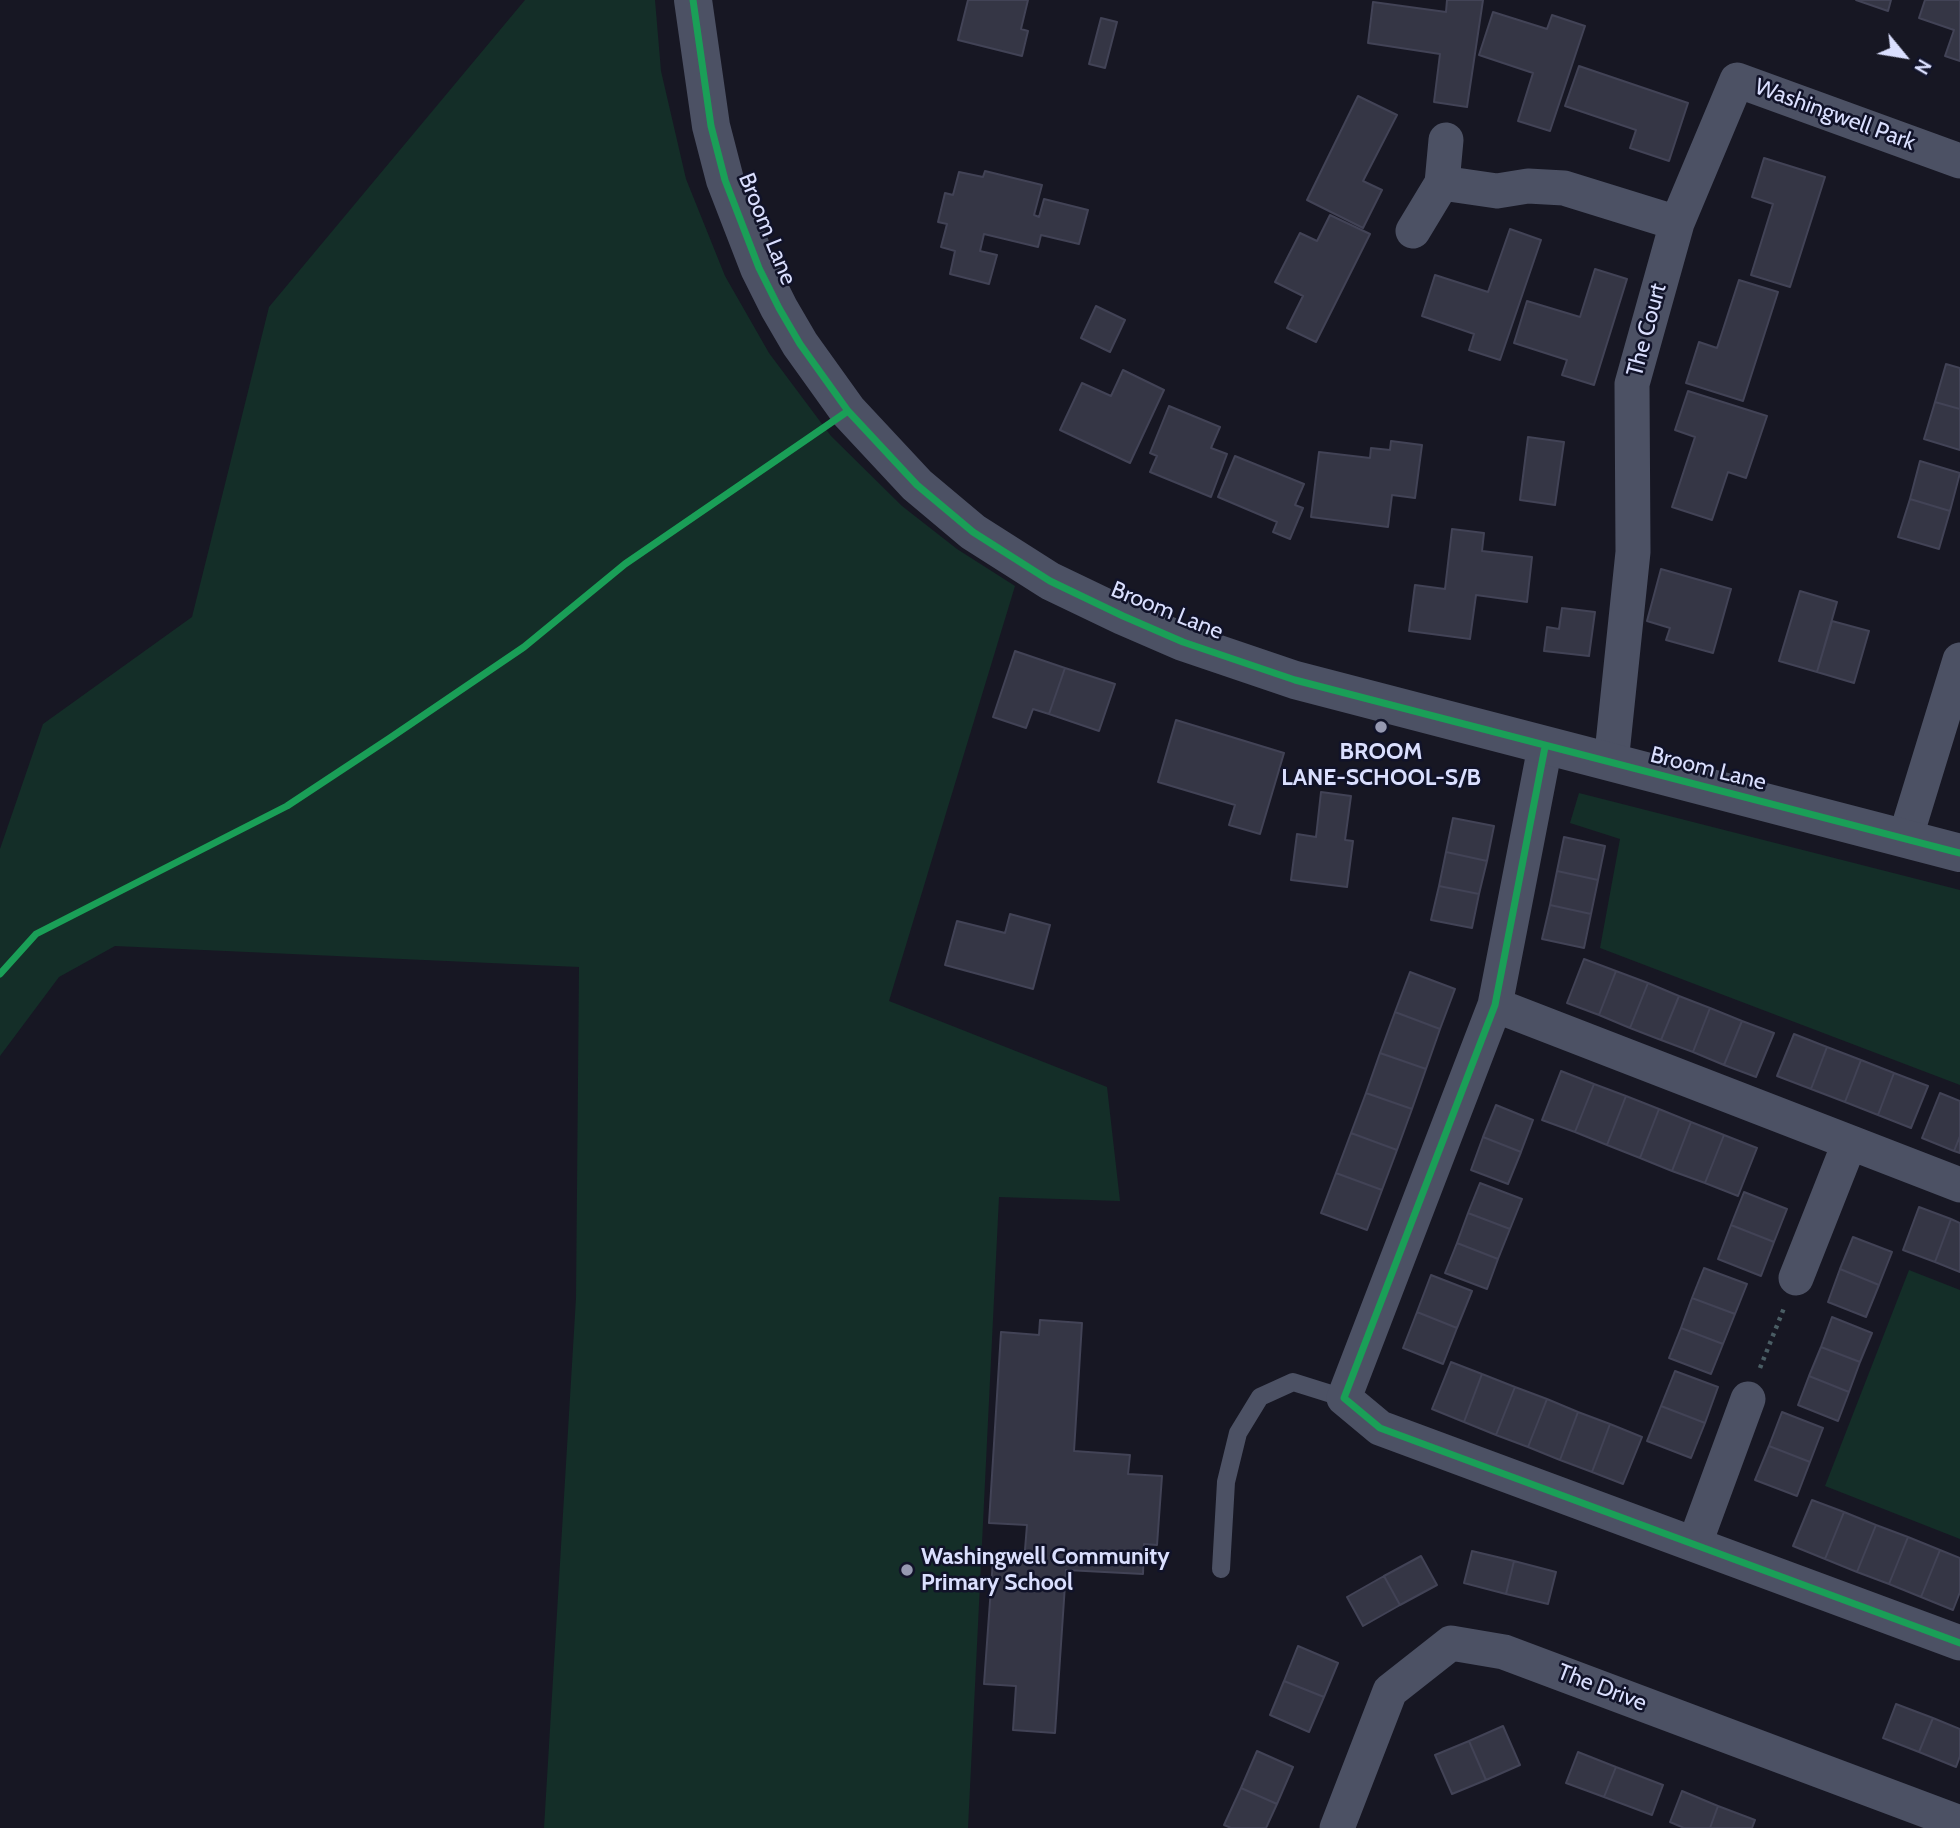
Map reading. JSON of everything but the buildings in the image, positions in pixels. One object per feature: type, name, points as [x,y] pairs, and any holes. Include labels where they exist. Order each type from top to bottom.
[{"type":"street","name":"Broom Lane","points":[[693,0],[711,126],[725,180],[759,268],[800,344],[848,411],[917,485],[973,532],[1050,581],[1183,642],[1295,680],[1960,853]]},
{"type":"street","name":"Washingwell Park","points":[[1677,223],[1737,80],[1960,160]]},
{"type":"street","points":[[1413,231],[1442,183],[1446,140]]},
{"type":"street","points":[[1442,183],[1497,191],[1528,186],[1564,188],[1677,223]]},
{"type":"street","name":"The Court","points":[[1611,763],[1633,552],[1632,384],[1677,223]]},
{"type":"street","points":[[1905,839],[1960,660]]},
{"type":"street","points":[[1545,747],[1494,1005],[1344,1398],[1380,1428],[1960,1643]]},
{"type":"street","points":[[1494,1005],[1960,1185]]},
{"type":"street","points":[[1796,1278],[1849,1144]]},
{"type":"street","points":[[1695,1543],[1748,1399]]},
{"type":"street","name":"The Drive","points":[[1337,1828],[1390,1691],[1451,1643],[1504,1651],[1960,1822]]},
{"type":"lane","points":[[1221,1569],[1226,1482],[1238,1433],[1260,1397],[1293,1382],[1344,1398]]},
{"type":"path","points":[[1748,1399],[1796,1278]]},
{"type":"green space","points":[[525,0],[655,0],[661,71],[686,179],[725,276],[769,353],[831,436],[902,506],[957,549],[1015,586],[889,1001],[1107,1087],[1120,1201],[999,1197],[968,1828],[544,1828],[576,1298],[579,967],[115,946],[59,977],[0,1056],[0,849],[43,724],[192,617],[269,307]]},
{"type":"green space","points":[[1579,793],[1960,890],[1960,1085],[1600,948],[1620,839],[1570,823]]},
{"type":"green space","points":[[1909,1270],[1960,1290],[1960,1539],[1825,1486]]},
{"type":"cycle path","points":[[693,0],[711,126],[725,180],[759,268],[779,308],[800,344],[848,411],[917,485],[973,532],[1050,581],[1123,616],[1183,642],[1295,680],[1960,853]]},
{"type":"cycle path","points":[[0,974],[36,934],[287,806],[390,738],[524,647],[625,564],[848,411]]},
{"type":"cycle path","points":[[1545,747],[1495,1005],[1344,1398],[1380,1428],[1960,1643]]},
{"type":"place","name":"BROOM LANE-SCHOOL-S/B","points":[[1381,727]]},
{"type":"place","name":"Washingwell Community Primary School","points":[[907,1570]]}]
